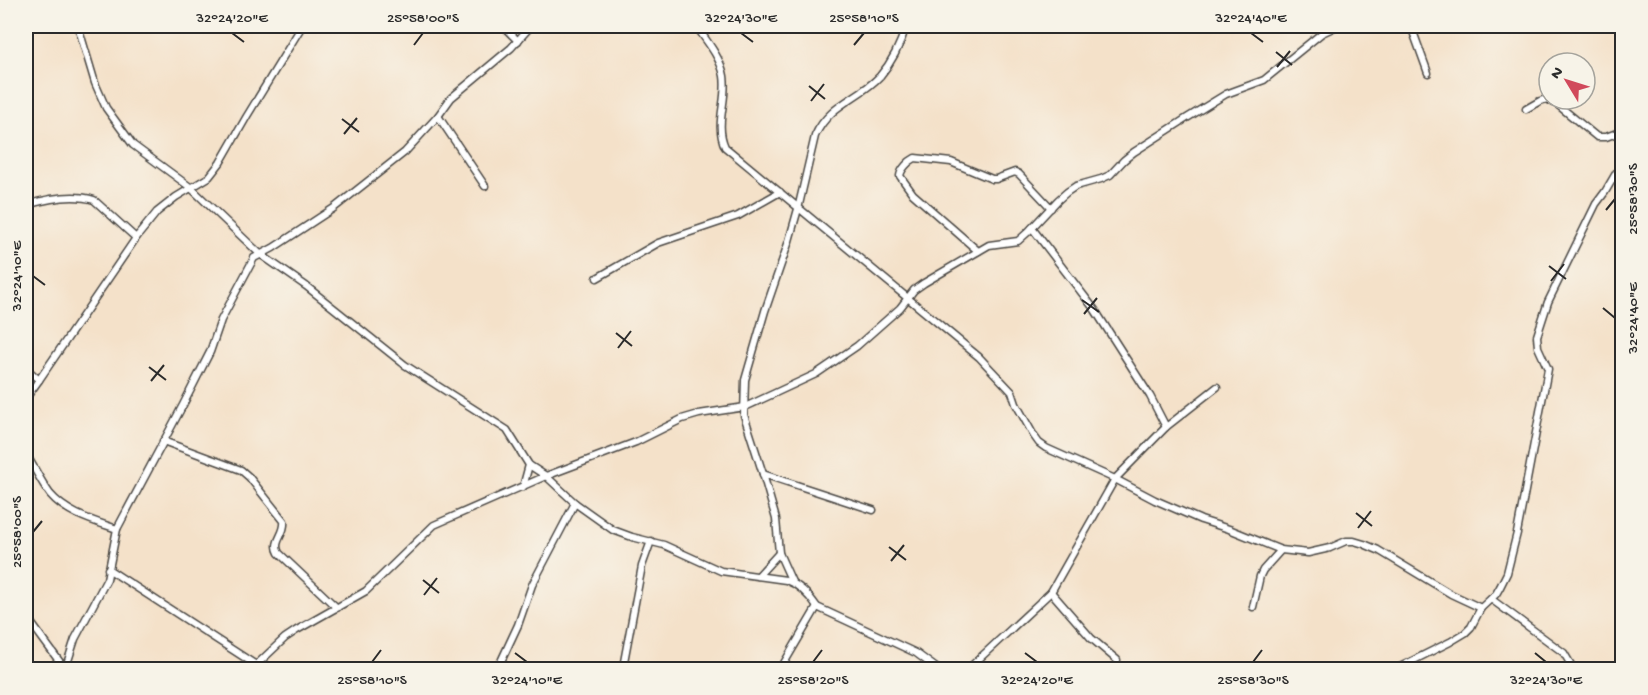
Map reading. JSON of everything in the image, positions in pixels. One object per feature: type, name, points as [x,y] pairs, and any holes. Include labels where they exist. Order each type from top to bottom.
[{"type":"street","points":[[78,26],[95,83],[106,108],[133,145],[190,187],[260,254],[306,286],[405,365],[507,430],[529,465],[546,476],[575,503],[613,530],[664,545],[721,571],[792,582],[806,592],[817,607],[907,648],[939,669]]},
{"type":"street","points":[[26,398],[136,238],[158,212],[190,187],[209,177],[220,163],[302,26]]},
{"type":"street","points":[[503,26],[518,41]]},
{"type":"street","points":[[65,669],[75,639],[107,579],[117,529],[210,352],[221,320],[254,258],[334,208],[405,152],[451,98],[518,41],[531,26]]},
{"type":"street","points":[[696,26],[724,74],[725,87],[720,126],[721,138],[725,147],[979,357],[1012,392],[1027,426],[1039,443],[1144,495],[1201,520],[1281,550],[1308,553],[1354,541],[1378,550],[1451,594],[1481,608]]},
{"type":"street","points":[[792,582],[779,553],[776,519],[744,415],[745,380],[789,241],[815,136],[820,125],[840,105],[879,76],[897,49],[906,26]]},
{"type":"street","points":[[108,569],[253,667],[297,630],[366,591],[430,527],[546,476],[636,441],[682,419],[745,407],[816,374],[857,346],[924,283],[989,245],[1018,241],[1062,196],[1076,186],[1110,175],[1134,152],[1226,94],[1264,80],[1322,33],[1337,26]]},
{"type":"street","points":[[1412,26],[1428,73]]},
{"type":"street","points":[[1526,109],[1547,99],[1558,105],[1597,137],[1606,137],[1623,131]]},
{"type":"street","points":[[438,116],[485,186]]},
{"type":"street","points":[[978,251],[908,189],[900,172],[910,160],[915,158],[946,160],[992,179],[1015,172],[1051,208]]},
{"type":"street","points":[[1394,669],[1465,633],[1471,627],[1481,608],[1500,587],[1507,573],[1548,369],[1538,347],[1537,336],[1548,302],[1565,265],[1596,204],[1623,163]]},
{"type":"street","points":[[597,278],[658,243],[738,216],[780,192]]},
{"type":"street","points":[[26,205],[77,197],[94,200],[136,238]]},
{"type":"street","points":[[1032,228],[1102,320],[1150,396],[1166,427]]},
{"type":"street","points":[[26,368],[39,380]]},
{"type":"street","points":[[967,669],[1051,592],[1115,479],[1166,427],[1217,387]]},
{"type":"street","points":[[163,441],[236,467],[249,477],[284,521],[284,528],[276,544],[279,553],[337,608]]},
{"type":"street","points":[[26,454],[56,500],[78,515],[117,529]]},
{"type":"street","points":[[523,487],[529,465]]},
{"type":"street","points":[[763,474],[873,510]]},
{"type":"street","points":[[497,669],[518,625],[532,585],[575,503]]},
{"type":"street","points":[[623,667],[642,566],[651,542]]},
{"type":"street","points":[[1253,607],[1260,576],[1281,550]]},
{"type":"street","points":[[758,576],[779,553]]},
{"type":"street","points":[[1051,592],[1091,638],[1117,660]]},
{"type":"street","points":[[1491,598],[1564,653],[1574,669]]},
{"type":"street","points":[[780,669],[817,607]]},
{"type":"street","points":[[26,616],[65,669]]}]
